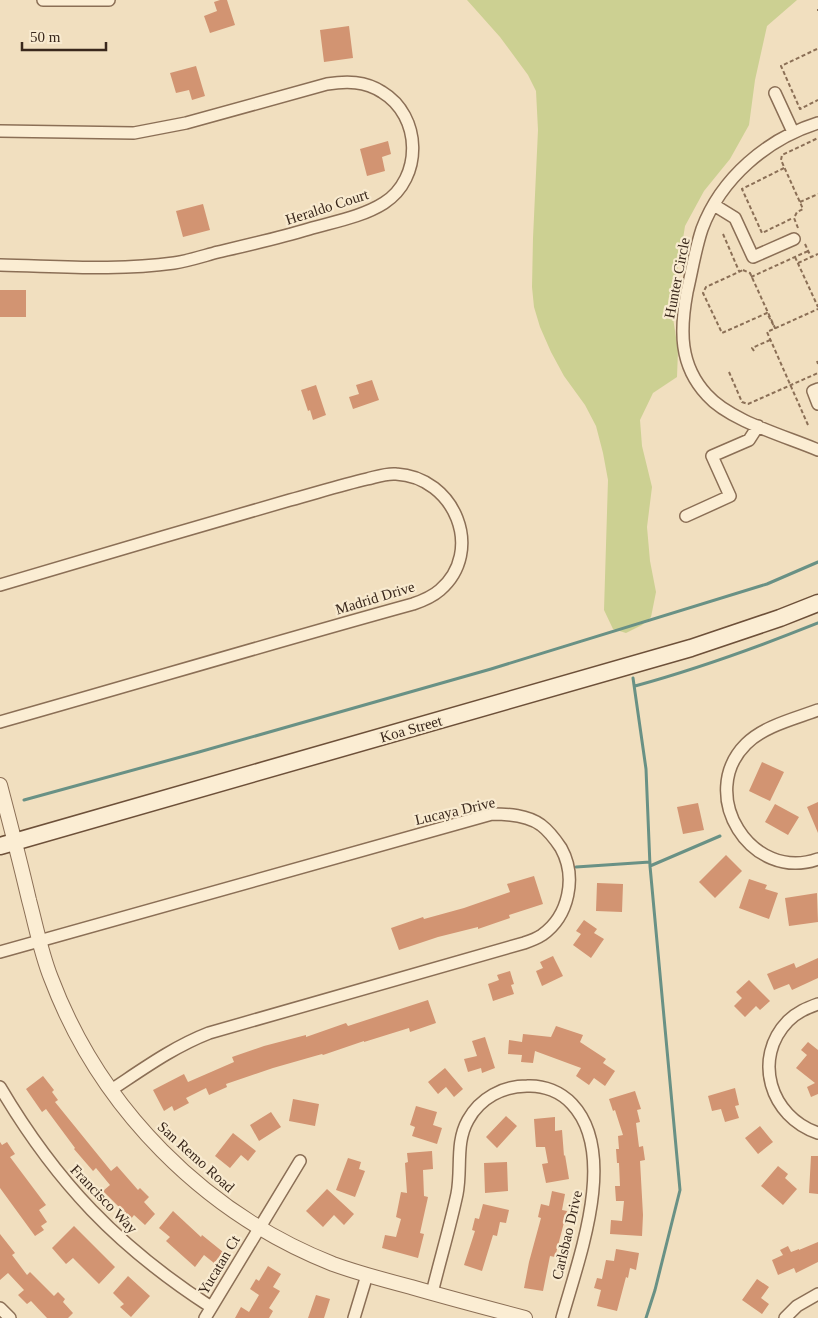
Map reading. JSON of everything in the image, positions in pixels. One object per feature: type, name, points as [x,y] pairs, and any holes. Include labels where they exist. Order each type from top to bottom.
[{"type":"main road","name":"Koa Street","points":[[7,844],[682,651],[739,633],[818,603]]},
{"type":"street","points":[[44,0],[108,0]]},
{"type":"street","name":"Heraldo Court","points":[[0,131],[134,133],[186,124],[328,84],[348,82],[375,88],[396,103],[409,127],[413,150],[411,166],[403,184],[398,192],[383,204],[367,212],[278,238],[174,263],[125,267],[0,265]]},
{"type":"street","points":[[775,93],[792,132]]},
{"type":"street","name":"Hunter Circle","points":[[818,123],[792,132],[751,160],[733,179],[714,205],[703,228],[695,255],[682,322],[683,347],[690,369],[706,394],[731,414],[818,450]]},
{"type":"street","points":[[714,205],[735,218],[753,257],[800,239]]},
{"type":"street","points":[[818,389],[813,391],[818,404]]},
{"type":"street","points":[[686,516],[730,496],[712,456],[749,440],[758,426]]},
{"type":"street","name":"Madrid Drive","points":[[0,585],[184,530],[356,482],[394,474],[417,477],[441,492],[455,513],[461,539],[458,564],[450,579],[440,590],[413,604],[0,722]]},
{"type":"street","points":[[818,710],[758,735],[747,743],[733,762],[729,773],[727,798],[730,813],[736,826],[749,843],[760,852],[777,859],[797,863],[818,859]]},
{"type":"street","name":"San Remo Road","points":[[0,785],[7,844],[40,941],[50,978],[86,1052],[128,1115],[167,1157],[199,1186],[259,1228],[309,1253],[367,1275],[432,1293],[494,1314],[525,1318]]},
{"type":"street","name":"Lucaya Drive","points":[[40,941],[492,814],[514,815],[541,824],[552,835],[563,852],[568,868],[569,891],[559,914],[542,935],[524,944],[208,1033],[173,1050],[111,1090]]},
{"type":"street","points":[[0,952],[40,941]]},
{"type":"street","points":[[818,1004],[800,1011],[787,1022],[773,1045],[769,1064],[774,1095],[784,1110],[800,1125],[818,1133]]},
{"type":"street","name":"Carlsbao Drive","points":[[432,1293],[457,1193],[460,1143],[467,1121],[473,1111],[494,1094],[506,1088],[534,1086],[548,1089],[569,1101],[584,1120],[592,1141],[594,1171],[590,1211],[562,1318]]},
{"type":"street","name":"Francisco Way","points":[[0,1087],[59,1175],[97,1217],[161,1274],[211,1307]]},
{"type":"street","name":"Yucatan Ct","points":[[205,1318],[300,1161]]},
{"type":"street","points":[[354,1318],[367,1275]]},
{"type":"street","points":[[786,1318],[797,1306],[818,1294]]},
{"type":"street","points":[[0,1308],[10,1318]]},
{"type":"path","points":[[817,50],[781,66],[800,108],[818,100]]},
{"type":"path","points":[[784,168],[742,189],[762,233],[794,218],[797,212],[803,209],[784,168],[781,160],[782,155],[818,138]]},
{"type":"path","points":[[800,202],[818,194]]},
{"type":"path","points":[[794,218],[800,239],[811,257]]},
{"type":"path","points":[[723,234],[739,272]]},
{"type":"path","points":[[751,277],[808,251]]},
{"type":"path","points":[[798,263],[818,254]]},
{"type":"path","points":[[795,257],[818,313]]},
{"type":"path","points":[[743,270],[750,273],[775,328],[767,313],[722,333],[703,293],[706,287],[743,270]]},
{"type":"path","points":[[808,425],[767,332],[817,308]]},
{"type":"path","points":[[754,351],[752,348],[770,340]]},
{"type":"path","points":[[729,372],[742,402],[748,404],[818,373]]},
{"type":"green space","points":[[467,0],[797,0],[767,26],[755,80],[749,125],[730,159],[704,191],[685,226],[680,258],[670,299],[678,350],[677,377],[653,393],[640,420],[642,446],[652,487],[647,527],[650,561],[656,592],[651,617],[642,625],[626,633],[613,629],[604,610],[608,480],[596,426],[585,405],[564,376],[551,352],[534,307],[532,287],[533,238],[538,130],[536,91],[528,75],[500,37]]},
{"type":"building","points":[[227,0],[235,25],[210,33],[204,16],[217,11],[214,2]]},
{"type":"building","points":[[349,26],[353,58],[324,62],[320,30]]},
{"type":"building","points":[[196,66],[205,96],[192,100],[189,90],[176,93],[170,73]]},
{"type":"building","points":[[388,141],[391,154],[382,157],[385,171],[367,176],[360,149]]},
{"type":"building","points":[[203,204],[210,230],[183,237],[176,211]]},
{"type":"building","points":[[0,290],[26,290],[26,317],[0,317]]},
{"type":"building","points":[[372,380],[379,400],[353,409],[349,397],[359,394],[356,385]]},
{"type":"building","points":[[316,385],[326,415],[313,420],[301,390]]},
{"type":"building","points":[[762,762],[784,772],[770,801],[749,791]]},
{"type":"building","points":[[818,802],[818,833],[807,807]]},
{"type":"building","points":[[698,803],[704,830],[683,834],[677,807]]},
{"type":"building","points":[[775,804],[799,817],[788,835],[765,822]]},
{"type":"building","points":[[726,855],[742,871],[715,898],[699,882]]},
{"type":"building","points":[[534,876],[543,904],[509,915],[510,918],[478,929],[478,927],[438,937],[399,950],[391,928],[423,917],[424,919],[464,908],[510,892],[507,884]]},
{"type":"building","points":[[749,879],[767,885],[765,889],[778,893],[769,919],[739,908]]},
{"type":"building","points":[[597,883],[623,884],[622,912],[596,911]]},
{"type":"building","points":[[817,893],[818,922],[789,926],[785,898]]},
{"type":"building","points":[[584,920],[597,929],[594,933],[604,939],[591,958],[573,945],[581,934],[576,931]]},
{"type":"building","points":[[553,956],[563,976],[542,986],[536,971],[543,968],[540,962]]},
{"type":"building","points":[[818,958],[818,978],[792,990],[789,984],[774,990],[767,974],[794,963],[796,968]]},
{"type":"building","points":[[510,971],[514,984],[511,985],[514,994],[493,1001],[488,984],[499,980],[497,975]]},
{"type":"building","points":[[749,980],[770,1001],[760,1010],[756,1006],[745,1017],[734,1006],[742,998],[736,992]]},
{"type":"building","points":[[428,1000],[436,1023],[410,1032],[409,1028],[323,1055],[273,1068],[226,1084],[227,1087],[209,1095],[206,1088],[186,1098],[189,1103],[174,1111],[172,1106],[164,1111],[153,1090],[184,1074],[188,1082],[234,1062],[232,1057],[264,1046],[306,1035],[306,1037],[346,1023],[348,1026]]},
{"type":"building","points":[[556,1026],[583,1035],[580,1042],[606,1059],[603,1063],[615,1071],[605,1086],[594,1078],[589,1085],[576,1076],[581,1068],[535,1051],[533,1063],[521,1062],[522,1055],[508,1054],[509,1040],[522,1042],[523,1034],[551,1037]]},
{"type":"building","points":[[485,1037],[495,1068],[482,1073],[481,1068],[468,1072],[464,1059],[477,1056],[472,1041]]},
{"type":"building","points":[[808,1042],[818,1050],[818,1094],[811,1097],[807,1087],[815,1083],[796,1068],[807,1055],[801,1050]]},
{"type":"building","points":[[445,1068],[463,1089],[454,1097],[446,1087],[438,1094],[428,1082]]},
{"type":"building","points":[[43,1076],[54,1090],[52,1092],[58,1100],[55,1102],[111,1171],[117,1166],[138,1190],[140,1188],[149,1197],[144,1202],[155,1214],[145,1225],[134,1215],[131,1219],[103,1191],[110,1185],[96,1168],[93,1171],[74,1149],[46,1109],[42,1112],[26,1089]]},
{"type":"building","points":[[735,1088],[739,1105],[735,1106],[739,1118],[725,1122],[721,1109],[712,1111],[708,1096]]},
{"type":"building","points":[[635,1091],[641,1109],[637,1110],[640,1122],[636,1123],[639,1147],[643,1146],[645,1160],[640,1161],[643,1215],[642,1236],[610,1234],[611,1220],[622,1221],[624,1201],[616,1201],[615,1186],[620,1186],[616,1149],[619,1149],[618,1136],[623,1135],[615,1110],[613,1111],[609,1099]]},
{"type":"building","points":[[293,1099],[319,1104],[315,1126],[289,1121]]},
{"type":"building","points":[[416,1106],[437,1112],[433,1125],[442,1128],[437,1144],[412,1136],[415,1127],[410,1125]]},
{"type":"building","points":[[271,1112],[281,1127],[259,1141],[250,1125]]},
{"type":"building","points":[[506,1116],[517,1126],[497,1148],[486,1137]]},
{"type":"building","points":[[555,1117],[555,1131],[562,1130],[564,1156],[569,1179],[546,1183],[542,1164],[548,1163],[545,1147],[536,1147],[534,1119]]},
{"type":"building","points":[[760,1126],[773,1142],[758,1154],[745,1138]]},
{"type":"building","points":[[233,1133],[256,1151],[248,1161],[241,1155],[230,1168],[215,1156]]},
{"type":"building","points":[[0,1142],[2,1145],[7,1142],[15,1154],[10,1157],[46,1205],[39,1210],[47,1222],[41,1226],[44,1230],[35,1236],[0,1188]]},
{"type":"building","points":[[432,1151],[433,1169],[423,1170],[424,1196],[428,1197],[420,1233],[424,1234],[418,1258],[382,1248],[385,1235],[396,1237],[401,1219],[396,1217],[401,1192],[407,1193],[405,1163],[408,1162],[407,1153]]},
{"type":"building","points":[[811,1156],[818,1156],[818,1194],[809,1193]]},
{"type":"building","points":[[348,1158],[361,1162],[359,1169],[365,1171],[355,1197],[336,1190]]},
{"type":"building","points":[[507,1162],[508,1191],[485,1193],[484,1163]]},
{"type":"building","points":[[778,1166],[788,1174],[785,1178],[797,1189],[783,1205],[761,1186]]},
{"type":"building","points":[[327,1189],[354,1214],[344,1225],[334,1215],[323,1227],[306,1211]]},
{"type":"building","points":[[552,1191],[565,1194],[562,1210],[567,1211],[555,1257],[550,1256],[543,1291],[524,1288],[541,1218],[538,1217],[541,1204],[549,1206]]},
{"type":"building","points":[[483,1204],[509,1210],[506,1223],[500,1222],[497,1236],[493,1235],[482,1271],[464,1265],[475,1231],[472,1230],[475,1218],[479,1219]]},
{"type":"building","points":[[173,1211],[201,1237],[202,1235],[223,1252],[214,1263],[204,1255],[195,1267],[166,1241],[170,1237],[159,1228]]},
{"type":"building","points":[[74,1226],[115,1267],[99,1284],[73,1258],[66,1264],[52,1248]]},
{"type":"building","points":[[0,1234],[15,1253],[12,1255],[27,1275],[30,1272],[54,1296],[58,1292],[65,1299],[63,1302],[73,1313],[68,1318],[47,1318],[31,1301],[27,1304],[18,1295],[24,1290],[8,1273],[0,1280]]},
{"type":"building","points":[[818,1242],[818,1262],[796,1273],[794,1268],[778,1275],[772,1260],[783,1255],[780,1250],[788,1246],[791,1252]]},
{"type":"building","points":[[616,1249],[639,1253],[636,1270],[630,1268],[628,1278],[626,1277],[617,1311],[597,1306],[601,1290],[594,1288],[597,1278],[602,1279],[606,1260],[614,1261]]},
{"type":"building","points":[[268,1266],[281,1274],[273,1287],[280,1291],[269,1308],[273,1311],[269,1318],[235,1318],[241,1307],[249,1312],[259,1295],[250,1289],[256,1279],[259,1281]]},
{"type":"building","points":[[128,1276],[150,1296],[131,1317],[120,1307],[124,1304],[113,1293]]},
{"type":"building","points":[[757,1279],[769,1287],[761,1298],[769,1304],[762,1314],[742,1300]]},
{"type":"building","points":[[316,1295],[330,1299],[324,1318],[308,1318]]},
{"type":"waterway","points":[[24,800],[491,669],[767,584],[818,562]]},
{"type":"waterway","points":[[635,686],[727,657],[818,623]]},
{"type":"waterway","points":[[633,678],[646,769],[650,866],[680,1190],[655,1290],[646,1318]]},
{"type":"waterway","points":[[650,866],[720,836]]},
{"type":"waterway","points":[[576,867],[650,862]]}]
